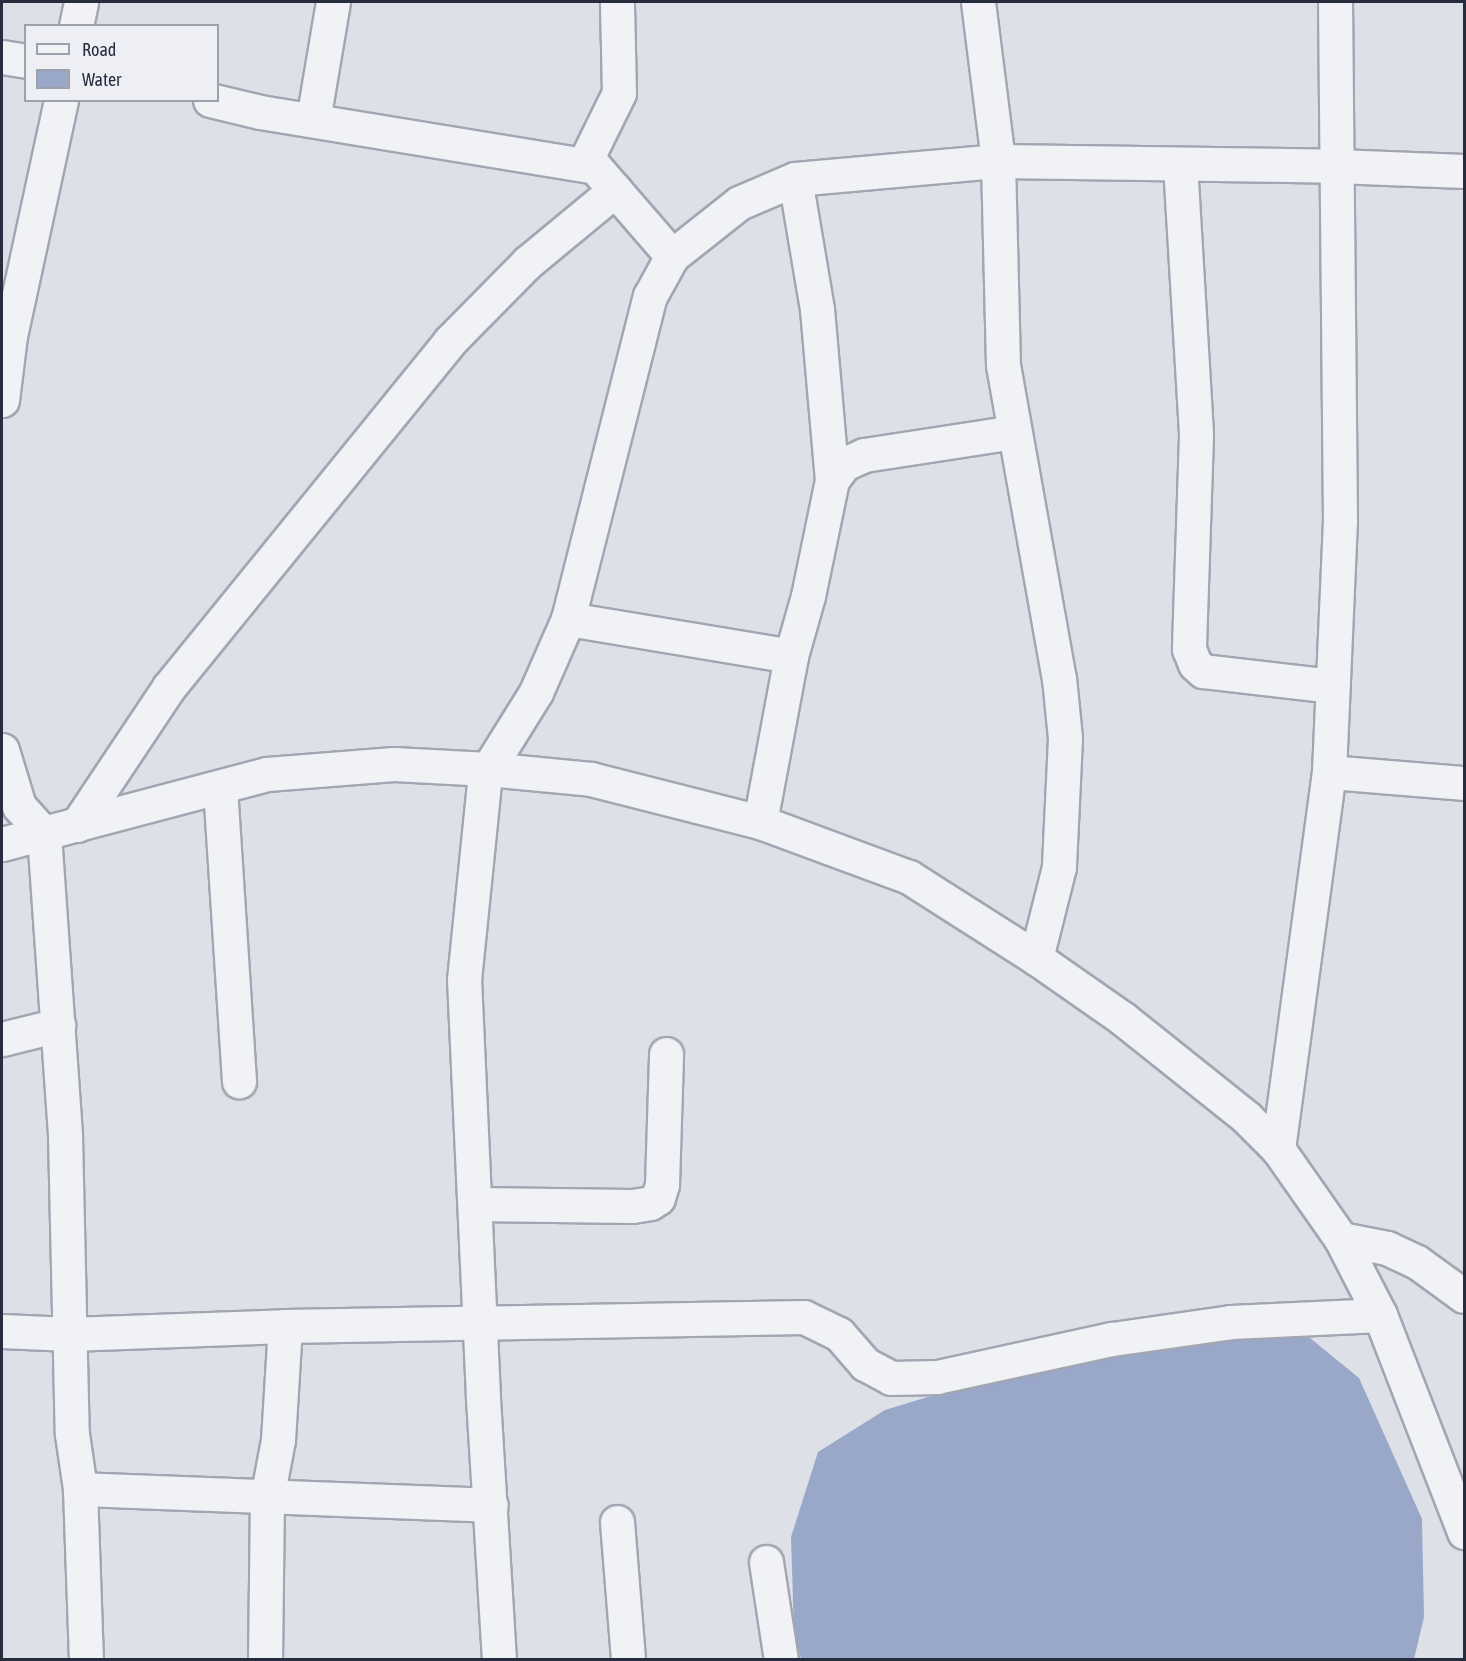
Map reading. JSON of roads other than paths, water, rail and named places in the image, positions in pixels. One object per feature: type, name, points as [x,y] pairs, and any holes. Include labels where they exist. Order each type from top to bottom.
[{"type":"street","points":[[76,24],[81,2]]},
{"type":"street","points":[[313,120],[333,2]]},
{"type":"street","points":[[584,164],[619,93],[617,2]]},
{"type":"street","points":[[978,2],[998,161],[1003,366],[1059,678],[1065,738],[1059,867],[1036,958]]},
{"type":"street","points":[[1278,1149],[1329,772],[1340,522],[1335,2]]},
{"type":"street","points":[[2,57],[24,61]]},
{"type":"street","points":[[2,400],[10,336],[61,102]]},
{"type":"street","points":[[219,102],[313,120],[595,167],[672,256]]},
{"type":"street","points":[[499,1659],[464,980],[485,774],[536,692],[568,619],[650,296],[672,256],[739,203],[795,179],[998,161],[1336,166],[1464,171]]},
{"type":"street","points":[[1180,164],[1196,435],[1188,649],[1194,664],[1203,671],[1332,686]]},
{"type":"street","points":[[760,822],[791,656],[808,596],[832,480],[817,309],[795,179]]},
{"type":"street","points":[[76,825],[169,687],[450,341],[528,262],[615,190]]},
{"type":"street","points":[[832,480],[844,464],[864,455],[1014,432]]},
{"type":"street","points":[[568,619],[791,656]]},
{"type":"street","points":[[2,750],[19,807],[44,834],[64,1136],[72,1434],[80,1489],[86,1659]]},
{"type":"street","points":[[2,844],[267,774],[394,764],[488,769],[591,779],[760,822],[909,877],[1036,958],[1122,1018],[1246,1117],[1278,1149],[1341,1239],[1380,1315],[1464,1532]]},
{"type":"street","points":[[1329,772],[1464,783]]},
{"type":"street","points":[[220,787],[239,1081]]},
{"type":"street","points":[[2,1040],[58,1025]]},
{"type":"street","points":[[475,1204],[632,1206],[650,1203],[658,1198],[662,1184],[666,1054]]},
{"type":"street","points":[[1341,1239],[1387,1248],[1462,1283]]},
{"type":"street","points":[[2,1331],[70,1334],[285,1326],[804,1317],[839,1334],[866,1364],[891,1378],[937,1377],[1112,1339],[1231,1322],[1380,1315]]},
{"type":"street","points":[[265,1659],[267,1498],[278,1440],[285,1326]]},
{"type":"street","points":[[80,1489],[491,1505]]},
{"type":"street","points":[[617,1522],[628,1659]]},
{"type":"street","points":[[766,1562],[781,1659]]},
{"type":"water","points":[[1208,1331],[1310,1338],[1359,1378],[1422,1519],[1424,1617],[1414,1659],[801,1659],[794,1632],[791,1537],[818,1452],[885,1410],[1023,1368]]}]
